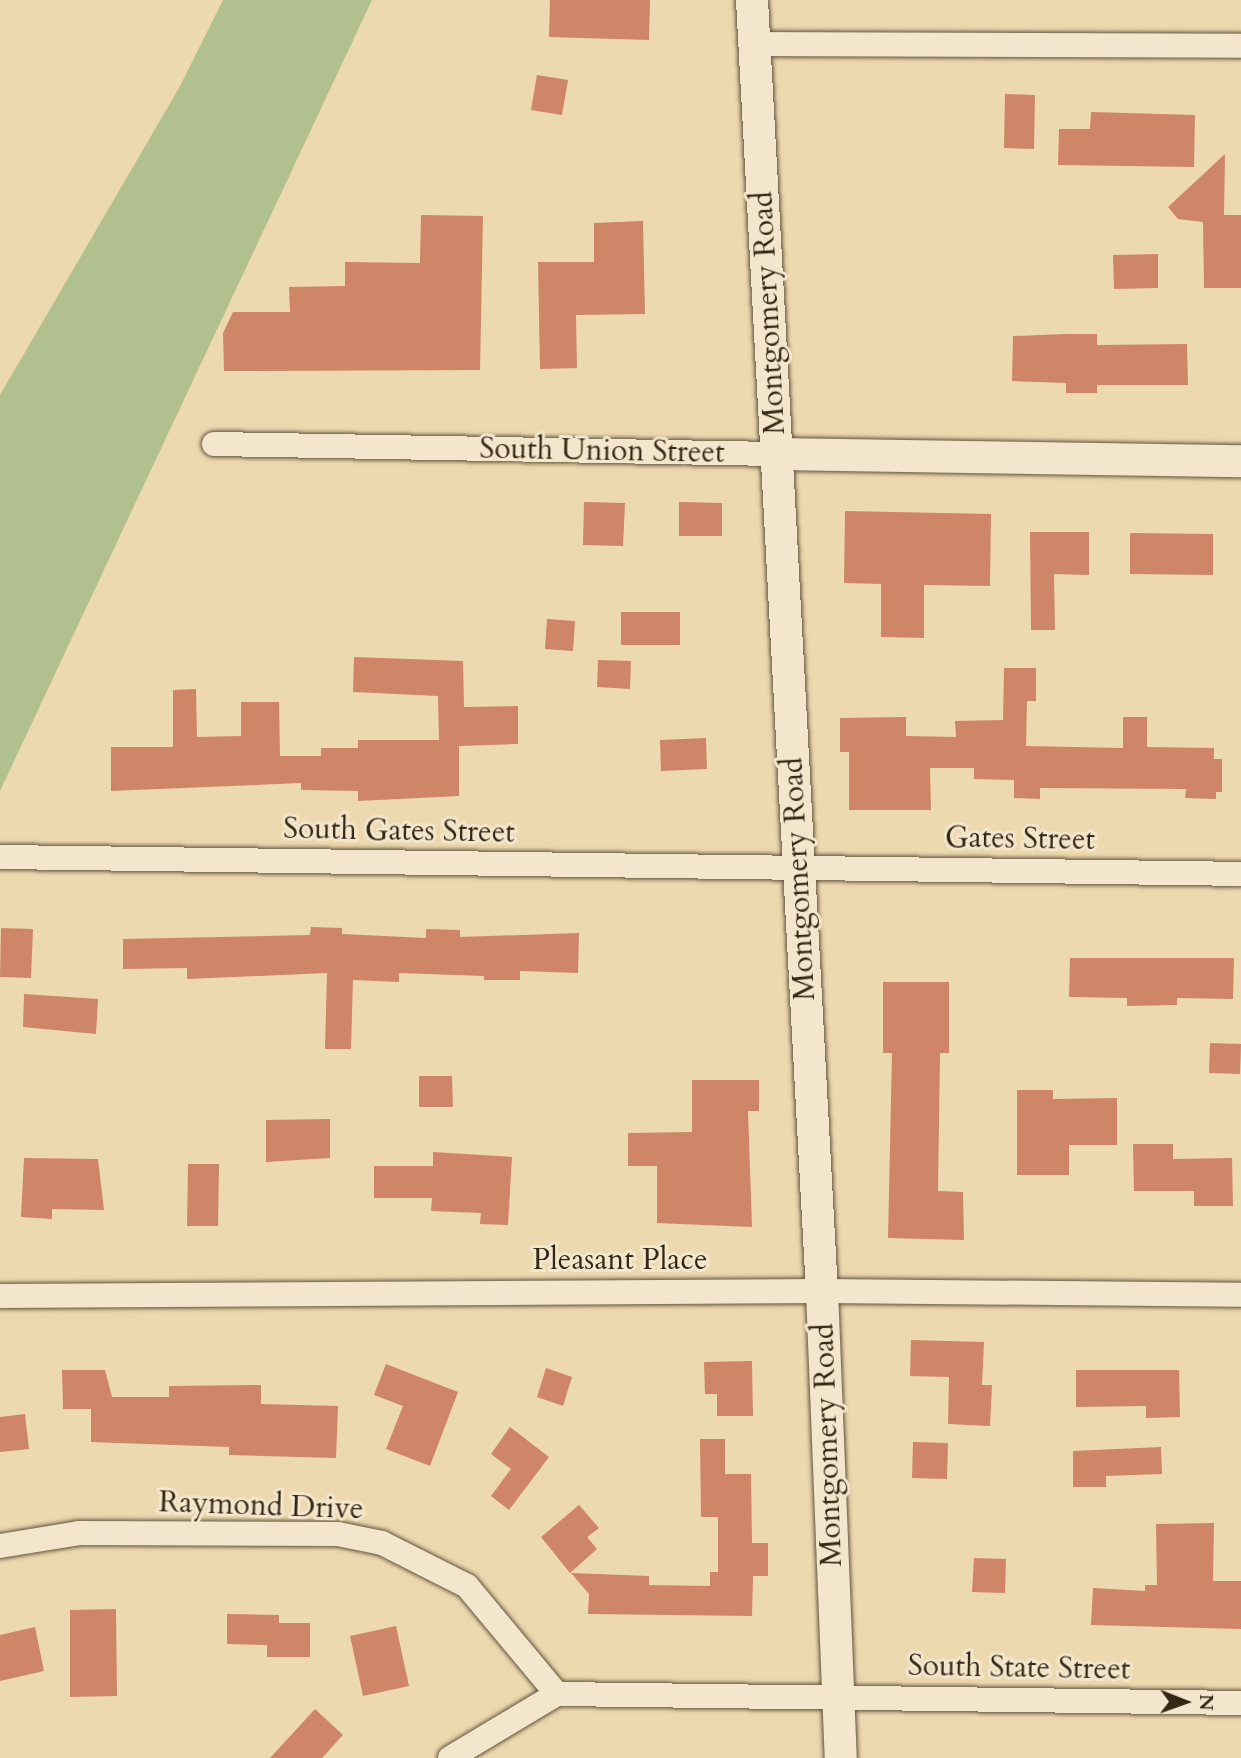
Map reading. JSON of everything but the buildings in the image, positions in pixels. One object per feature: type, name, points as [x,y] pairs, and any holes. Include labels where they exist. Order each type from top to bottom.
[{"type":"street","name":"Montgomery Road","points":[[752,0],[822,1291],[841,1758]]},
{"type":"street","points":[[756,44],[1241,46]]},
{"type":"street","name":"South Union Street","points":[[214,444],[1241,461]]},
{"type":"street","name":"South Gates Street","points":[[0,857],[798,868]]},
{"type":"street","name":"Gates Street","points":[[798,868],[1241,874]]},
{"type":"street","name":"Pleasant Place","points":[[0,1296],[822,1291],[1241,1295]]},
{"type":"street","name":"Raymond Drive","points":[[0,1546],[79,1533],[338,1534],[382,1543],[467,1586],[557,1694]]},
{"type":"street","points":[[450,1758],[557,1694],[838,1698]]},
{"type":"street","name":"South State Street","points":[[838,1698],[1241,1703]]},
{"type":"green space","points":[[223,0],[372,0],[0,791],[0,395],[179,88]]}]
